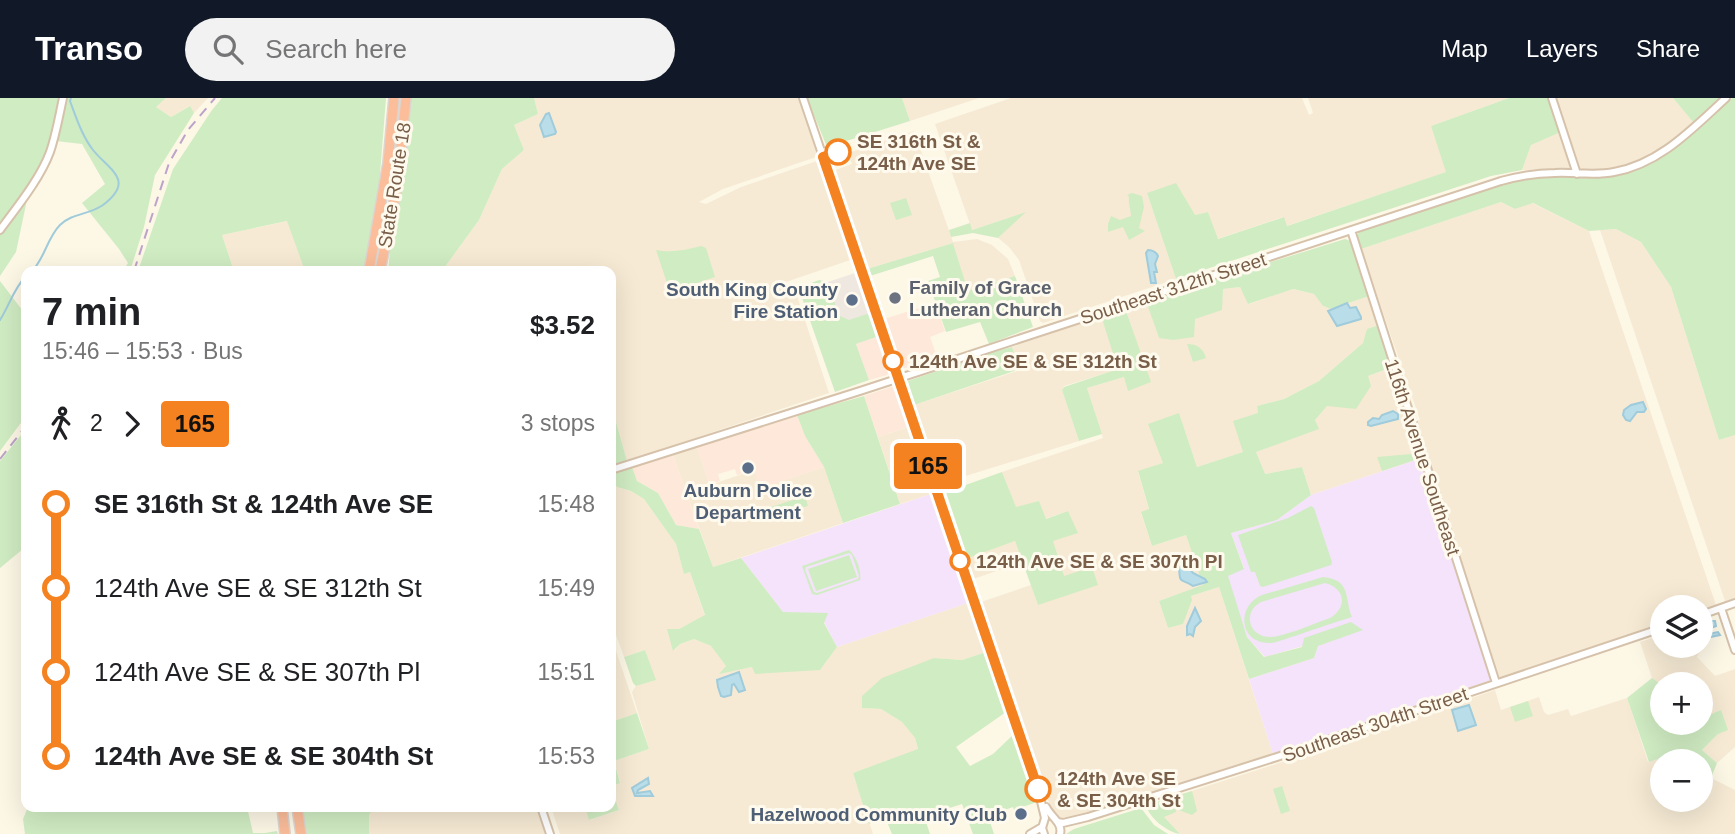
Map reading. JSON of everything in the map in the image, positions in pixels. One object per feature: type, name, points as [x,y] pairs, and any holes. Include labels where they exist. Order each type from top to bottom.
[{"type":"highway","name":"State Route 18","points":[[370,266],[388,163],[394,98]]},
{"type":"highway","name":"State Route 18","points":[[381,266],[397,187],[406,98]]},
{"type":"highway","points":[[283,812],[285,834]]},
{"type":"highway","points":[[298,812],[301,834]]},
{"type":"street","points":[[0,230],[47,160],[63,98]]},
{"type":"street","points":[[803,98],[1038,789],[1045,815],[1044,834]]},
{"type":"street","points":[[1552,98],[1577,174]]},
{"type":"street","name":"Southeast 312th Street","points":[[616,468],[1512,178],[1545,173],[1615,172],[1635,166],[1681,138],[1726,98]]},
{"type":"street","name":"116th Avenue Southeast","points":[[1351,230],[1496,683]]},
{"type":"street","points":[[1713,611],[1735,603]]},
{"type":"street","points":[[1721,608],[1735,650]]},
{"type":"street","name":"Southeast 304th Street","points":[[1044,824],[1050,820],[1063,823],[1088,817],[1277,757],[1650,632]]},
{"type":"street","points":[[1038,789],[1048,811],[1061,827],[1060,834]]},
{"type":"street","points":[[543,812],[550,834]]},
{"type":"street","name":"Southeast 304th Street","points":[[1060,834],[1065,828],[1088,817]]},
{"type":"street","points":[[1030,834],[1044,824]]},
{"type":"shaded area","points":[[166,98],[208,98],[194,113],[189,106],[171,117],[156,107]]},
{"type":"shaded area","points":[[534,98],[799,98],[819,156],[723,189],[699,202],[706,204],[741,187],[820,160],[853,259],[786,282],[790,292],[795,290],[829,393],[627,461],[616,422],[616,266],[446,266],[479,220],[502,169],[524,150],[514,125],[538,114]]},
{"type":"shaded area","points":[[902,98],[979,98],[910,121]]},
{"type":"shaded area","points":[[1011,98],[1302,98],[1309,115],[1313,113],[1308,98],[1509,98],[1431,126],[1447,172],[1286,226],[1283,217],[1217,239],[1208,212],[1195,215],[1147,193],[1176,279],[1043,323],[1019,260],[998,238],[1024,213],[972,230],[935,124]]},
{"type":"shaded area","points":[[1555,98],[1673,98],[1693,122],[1670,143],[1640,160],[1608,169],[1579,169]]},
{"type":"shaded area","points":[[914,131],[953,242],[977,239],[992,245],[1008,259],[1015,276],[968,292],[953,243],[867,269],[833,171],[852,164],[848,153]]},
{"type":"shaded area","points":[[1561,132],[1572,166],[1570,169],[1522,170],[1531,145]]},
{"type":"shaded area","points":[[1501,202],[1515,209],[1532,203],[1589,231],[1713,595],[1650,595],[1650,627],[1498,677],[1414,422],[1420,420],[1361,249]]},
{"type":"shaded area","points":[[288,221],[303,266],[232,266],[222,235]]},
{"type":"shaded area","points":[[1616,229],[1641,242],[1671,287],[1719,440],[1735,435],[1735,598],[1725,601],[1600,230]]},
{"type":"shaded area","points":[[855,273],[869,317],[840,327],[825,283]]},
{"type":"shaded area","points":[[1240,287],[1249,304],[1292,289],[1314,294],[1323,306],[1331,309],[1369,296],[1380,331],[1319,381],[1284,399],[1257,406],[1258,413],[1243,452],[1197,467],[1179,414],[1163,463],[1138,472],[1149,510],[1141,513],[1152,546],[1186,535],[1204,586],[1159,601],[1168,628],[1183,624],[1191,596],[1219,587],[1273,754],[1072,818],[1059,817],[1052,811],[998,659],[1000,657],[981,602],[1031,585],[1038,605],[1053,541],[1068,511],[1045,519],[1016,508],[1002,472],[1103,438],[1087,388],[1124,377],[1150,382],[1125,308],[1146,300],[1159,338],[1195,319],[1223,289]]},
{"type":"shaded area","points":[[935,303],[945,331],[930,337],[938,360],[915,368],[904,368],[884,319]]},
{"type":"shaded area","points":[[1101,316],[1119,369],[1064,386],[1062,390],[1079,441],[941,482],[914,405],[1020,370],[1012,347]]},
{"type":"shaded area","points":[[879,336],[890,371],[887,375],[869,380],[856,344]]},
{"type":"shaded area","points":[[1392,367],[1419,459],[1311,495],[1302,467],[1264,474],[1256,452],[1318,429],[1315,420],[1327,406],[1368,376]]},
{"type":"shaded area","points":[[891,387],[898,392],[909,427],[878,437],[864,396]]},
{"type":"shaded area","points":[[797,415],[805,436],[824,467],[760,489],[754,470],[737,475],[735,469],[718,474],[720,481],[710,485],[697,447]]},
{"type":"shaded area","points":[[909,427],[931,494],[900,504],[878,437]]},
{"type":"shaded area","points":[[697,447],[710,485],[754,470],[761,488],[824,467],[843,523],[713,567],[673,455]]},
{"type":"shaded area","points":[[673,455],[699,529],[676,525],[658,493],[637,481],[632,467]]},
{"type":"shaded area","points":[[1419,459],[1491,680],[1273,754],[1249,679],[1314,658],[1318,646],[1362,629],[1265,657],[1247,637],[1227,576],[1244,568],[1231,533],[1277,520],[1311,495]]},
{"type":"shaded area","points":[[616,486],[644,499],[676,544],[684,573],[690,572],[705,616],[679,629],[674,651],[680,644],[694,639],[711,646],[726,666],[721,673],[752,667],[820,670],[837,647],[968,603],[986,652],[962,660],[934,658],[863,708],[881,709],[902,722],[915,738],[918,750],[853,773],[873,834],[560,834],[553,812],[587,812],[590,820],[619,810],[616,784],[620,782],[616,760],[649,749],[632,692],[636,686],[655,680],[645,650],[624,657],[616,635]]},
{"type":"shaded area","points":[[931,494],[968,603],[837,647],[824,622],[783,612],[741,558]]},
{"type":"shaded area","points":[[1015,541],[1023,562],[973,579],[966,558]]},
{"type":"shaded area","points":[[1650,639],[1650,658],[1698,658],[1711,672],[1650,672],[1640,642]]},
{"type":"shaded area","points":[[616,651],[637,713],[616,720]]},
{"type":"shaded area","points":[[1735,669],[1735,747],[1717,763],[1713,760],[1713,749],[1703,749],[1718,734],[1713,733],[1713,674],[1715,676]]},
{"type":"shaded area","points":[[1495,690],[1501,710],[1539,697],[1544,712],[1548,715],[1568,709],[1571,716],[1627,698],[1650,761],[1650,812],[1713,812],[1713,779],[1735,790],[1735,834],[1180,834],[1151,804]]},
{"type":"shaded area","points":[[371,812],[538,812],[545,834],[369,834]]},
{"type":"green space","points":[[0,98],[59,98],[44,158],[27,188],[0,224]]},
{"type":"green space","points":[[65,98],[166,98],[156,107],[171,117],[190,106],[194,113],[155,175],[144,227],[132,266],[126,266],[128,263],[119,249],[82,203],[105,184],[82,144],[56,141]]},
{"type":"green space","points":[[222,98],[386,98],[379,187],[365,266],[303,266],[287,221],[222,235],[232,266],[140,266],[173,169]]},
{"type":"green space","points":[[405,98],[534,98],[538,114],[514,125],[524,150],[502,169],[479,220],[446,266],[388,266]]},
{"type":"green space","points":[[807,98],[902,98],[910,121],[827,147]]},
{"type":"green space","points":[[1509,98],[1548,98],[1561,132],[1531,145],[1522,170],[1491,176],[1176,279],[1147,193],[1176,183],[1195,215],[1208,212],[1218,239],[1284,217],[1287,226],[1446,172],[1431,126]]},
{"type":"green space","points":[[1673,98],[1719,98],[1693,122]]},
{"type":"green space","points":[[1735,98],[1735,435],[1719,440],[1671,287],[1641,242],[1616,229],[1589,231],[1533,203],[1515,209],[1501,202],[1361,249],[1357,236],[1359,232],[1513,180],[1555,176],[1602,178],[1636,170],[1670,151]]},
{"type":"green space","points":[[1132,193],[1142,196],[1144,207],[1139,228],[1145,231],[1129,240],[1123,227],[1108,232],[1108,224],[1111,216],[1120,220],[1131,216],[1127,195]]},
{"type":"green space","points":[[28,195],[16,252],[0,276],[0,234]]},
{"type":"green space","points":[[906,198],[912,215],[896,220],[890,203]]},
{"type":"green space","points":[[1026,212],[998,238],[973,233],[951,237],[949,230],[970,223],[972,230]]},
{"type":"green space","points":[[1345,239],[1350,241],[1369,296],[1331,309],[1323,306],[1314,294],[1293,289],[1248,304],[1240,287],[1223,289],[1222,310],[1195,319],[1194,337],[1173,340],[1159,338],[1146,301]]},
{"type":"green space","points":[[953,243],[968,291],[1015,276],[1033,327],[989,344],[980,322],[946,332],[928,281],[940,277],[933,256],[870,276],[867,269]]},
{"type":"green space","points":[[701,246],[706,248],[715,277],[670,292],[656,250],[678,251]]},
{"type":"green space","points":[[819,280],[828,286],[840,316],[849,320],[870,313],[879,336],[856,344],[869,380],[835,392],[800,292],[801,287]]},
{"type":"green space","points":[[0,281],[21,308],[21,423],[0,451]]},
{"type":"green space","points":[[1125,308],[1151,382],[1128,391],[1124,377],[1087,388],[1102,434],[1079,441],[1062,390],[1064,387],[1118,369],[1101,316]]},
{"type":"green space","points":[[1376,326],[1392,367],[1368,376],[1371,386],[1356,409],[1327,406],[1315,420],[1319,429],[1256,452],[1265,474],[1302,467],[1311,495],[1277,520],[1231,533],[1244,569],[1228,576],[1247,637],[1264,657],[1302,647],[1304,638],[1351,622],[1363,630],[1318,646],[1314,658],[1249,679],[1219,587],[1191,596],[1183,624],[1168,628],[1159,601],[1203,585],[1186,535],[1152,546],[1141,512],[1149,509],[1138,471],[1163,463],[1148,424],[1179,413],[1197,467],[1243,452],[1233,421],[1258,413],[1257,406],[1284,399],[1319,381],[1363,343],[1367,329]]},
{"type":"green space","points":[[1187,344],[1199,347],[1206,358],[1193,362]]},
{"type":"green space","points":[[1012,347],[1020,369],[914,405],[908,381]]},
{"type":"green space","points":[[864,396],[900,504],[843,523],[824,467],[805,436],[797,415]]},
{"type":"green space","points":[[616,422],[627,461],[616,464]]},
{"type":"green space","points":[[21,435],[21,551],[0,568],[0,461]]},
{"type":"green space","points":[[1415,454],[1418,459],[1382,471],[1377,457]]},
{"type":"green space","points":[[632,467],[637,481],[658,493],[676,525],[699,529],[713,567],[741,558],[783,612],[828,613],[824,623],[837,647],[820,670],[755,674],[752,667],[719,674],[726,666],[711,646],[694,639],[680,644],[673,651],[667,629],[679,629],[705,615],[690,572],[684,574],[676,544],[644,499],[616,486],[616,473]]},
{"type":"green space","points":[[1002,472],[1016,507],[1039,501],[1046,519],[1068,511],[1078,533],[1053,541],[1064,576],[1092,567],[1098,585],[1038,605],[1015,541],[968,558],[946,492]]},
{"type":"green space","points":[[805,496],[808,506],[774,516],[771,507]]},
{"type":"green space","points":[[1311,506],[1314,508],[1331,565],[1260,586],[1255,572],[1251,572],[1238,535],[1288,518]]},
{"type":"green space","points":[[849,550],[858,564],[860,580],[817,595],[812,594],[802,566]],"holes":[[[849,553],[852,555],[858,579],[814,592],[806,567]]]},
{"type":"green space","points":[[849,555],[857,577],[816,591],[808,569]]},
{"type":"green space","points":[[1323,577],[1332,579],[1343,586],[1352,617],[1275,642],[1259,641],[1247,631],[1244,623],[1248,607],[1262,595]],"holes":[[[1325,583],[1332,585],[1340,593],[1342,603],[1340,609],[1330,618],[1270,637],[1263,636],[1252,628],[1251,612],[1261,602]]]},
{"type":"green space","points":[[645,650],[656,680],[636,686],[624,657]]},
{"type":"green space","points":[[986,652],[1006,712],[956,747],[970,766],[993,754],[1015,733],[1037,802],[988,816],[994,834],[973,834],[962,804],[924,816],[930,834],[892,834],[885,817],[869,824],[853,773],[918,749],[915,738],[902,722],[881,709],[862,708],[862,696],[882,678],[934,658],[962,660]]},
{"type":"green space","points":[[1650,680],[1650,735],[1713,735],[1713,714],[1721,710],[1728,730],[1718,734],[1703,749],[1650,749],[1649,762],[1627,698]]},
{"type":"green space","points":[[1528,701],[1533,716],[1515,722],[1510,707]]},
{"type":"green space","points":[[637,713],[649,749],[616,760],[616,720]]},
{"type":"green space","points":[[616,768],[620,783],[616,784]]},
{"type":"green space","points":[[1282,786],[1290,811],[1281,814],[1273,789]]},
{"type":"green space","points":[[1192,791],[1197,811],[1192,815],[1176,809],[1176,812],[1164,817],[1180,834],[1159,824],[1146,805]]},
{"type":"green space","points":[[1141,808],[1154,825],[1168,834],[1066,834],[1074,829]]},
{"type":"green space","points":[[26,812],[248,812],[253,833],[277,831],[278,834],[25,834],[23,819]]},
{"type":"green space","points":[[303,812],[371,812],[369,834],[307,834]]},
{"type":"green space","points":[[587,812],[613,812],[589,820]]},
{"type":"water","points":[[549,113],[556,132],[544,137],[540,125]]},
{"type":"water","points":[[1148,250],[1158,256],[1155,264],[1157,272],[1154,272],[1156,283],[1151,283],[1146,253]]},
{"type":"water","points":[[1347,303],[1350,308],[1356,307],[1361,319],[1337,326],[1328,311]]},
{"type":"water","points":[[1643,402],[1646,409],[1644,412],[1637,412],[1630,421],[1626,420],[1624,410]]},
{"type":"water","points":[[1393,411],[1398,414],[1398,419],[1368,425],[1373,418],[1379,419]]},
{"type":"water","points":[[1185,563],[1193,573],[1207,582],[1193,586],[1182,580],[1179,567]]},
{"type":"water","points":[[1195,608],[1201,621],[1195,627],[1193,636],[1187,635],[1187,626]]},
{"type":"water","points":[[739,672],[745,690],[739,692],[734,684],[731,695],[721,696],[717,680]]},
{"type":"water","points":[[1469,705],[1476,725],[1458,731],[1452,710]]},
{"type":"water","points":[[648,778],[649,784],[637,793],[650,791],[653,796],[635,796],[632,788]]},
{"type":"waterway","points":[[36,266],[60,225],[70,218],[103,205],[118,189],[116,176],[86,139],[71,98]]},
{"type":"waterway","points":[[0,320],[21,282]]},
{"type":"railway","points":[[136,266],[169,163],[188,130],[215,98]]},
{"type":"railway","points":[[0,459],[21,432]]},
{"type":"bus line","name":"165","points":[[838,152],[823,157],[1038,789]]},
{"type":"place","name":"SE 316th St & 124th Ave SE","points":[[838,152]]},
{"type":"place","name":"Family of Grace Lutheran Church","points":[[895,298]]},
{"type":"place","name":"South King County Fire Station","points":[[852,300]]},
{"type":"place","name":"124th Ave SE & SE 312th St","points":[[893,361]]},
{"type":"place","name":"Auburn Police Department","points":[[748,468]]},
{"type":"place","name":"124th Ave SE & SE 307th Pl","points":[[960,561]]},
{"type":"place","name":"124th Ave SE & SE 304th St","points":[[1038,789]]},
{"type":"place","name":"Hazelwood Community Club","points":[[1021,814]]}]
